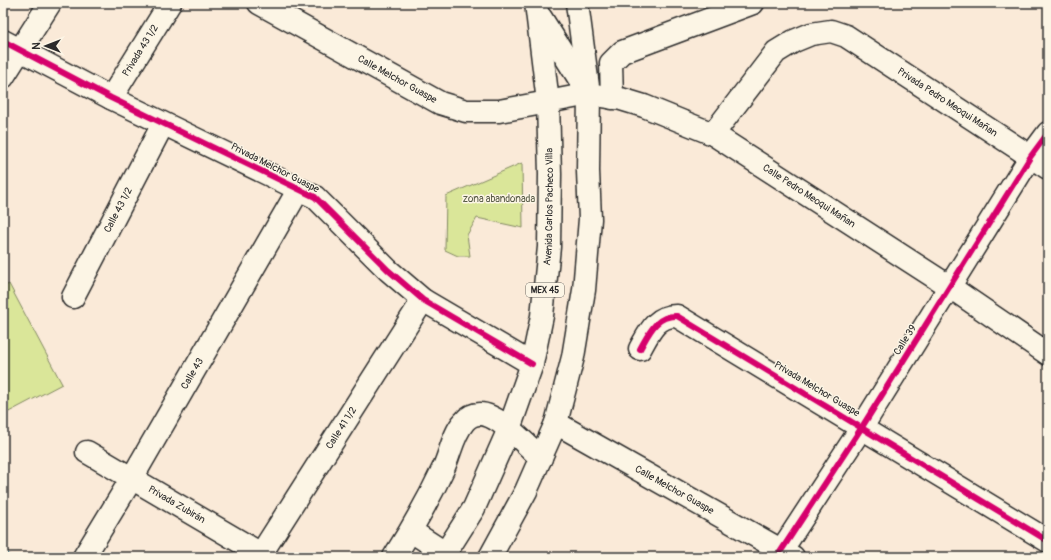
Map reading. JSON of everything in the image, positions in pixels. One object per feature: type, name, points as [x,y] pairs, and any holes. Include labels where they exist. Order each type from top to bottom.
[{"type":"street","points":[[3,77],[11,45],[50,3]]},
{"type":"street","name":"Privada 43 1/2","points":[[111,98],[170,3]]},
{"type":"street","name":"Calle Melchor Guaspe","points":[[259,3],[440,103],[466,111],[499,111],[548,102]]},
{"type":"street","points":[[490,557],[526,491],[556,423],[573,357],[584,290],[590,219],[588,171],[589,94],[577,3]]},
{"type":"street","points":[[612,98],[611,63],[622,52],[753,3]]},
{"type":"street","points":[[536,7],[589,94]]},
{"type":"street","name":"Avenida Carlos Pacheco Villa","points":[[444,555],[474,508],[509,429],[532,364],[542,316],[549,247],[548,102],[536,7]]},
{"type":"street","name":"Privada Pedro Meoqui Mañan","points":[[713,134],[776,52],[794,41],[811,34],[831,31],[846,36],[1039,162]]},
{"type":"street","name":"Privada Melchor Guaspe","points":[[11,45],[111,98],[315,197],[388,270],[422,300],[532,364]]},
{"type":"street","name":"Calle Pedro Meoqui Mañan","points":[[548,102],[589,94],[612,98],[644,106],[713,134],[950,287],[1048,354]]},
{"type":"street","name":"Calle 43 1/2","points":[[73,297],[163,124]]},
{"type":"street","name":"Calle 39","points":[[784,554],[950,287],[1039,162],[1048,133]]},
{"type":"street","name":"Calle 43","points":[[84,557],[132,478],[298,189]]},
{"type":"street","name":"Calle 41 1/2","points":[[262,556],[422,300]]},
{"type":"street","name":"Privada Melchor Guaspe","points":[[640,349],[656,323],[663,318],[677,316],[1048,541]]},
{"type":"street","points":[[394,557],[411,531],[444,468],[459,428],[464,421],[472,415],[480,414],[491,416],[509,429],[541,458]]},
{"type":"street","name":"Calle Melchor Guaspe","points":[[556,423],[784,554]]},
{"type":"street","name":"Privada Zubirán","points":[[87,452],[262,556]]},
{"type":"street","points":[[411,531],[444,555]]},
{"type":"green space","name":"zona abandonada","points":[[522,163],[523,228],[477,218],[467,235],[470,256],[458,256],[445,250],[446,196]]},
{"type":"green space","points":[[9,284],[62,384],[3,415],[3,287]]},
{"type":"waterway","points":[[3,547],[8,557]]},
{"type":"cycle path","points":[[3,41],[111,98],[315,197],[388,270],[423,300],[532,364]]},
{"type":"cycle path","points":[[777,557],[862,427],[1031,156],[1048,133]]},
{"type":"cycle path","points":[[640,349],[650,331],[658,322],[670,316],[677,316],[1048,541]]}]
